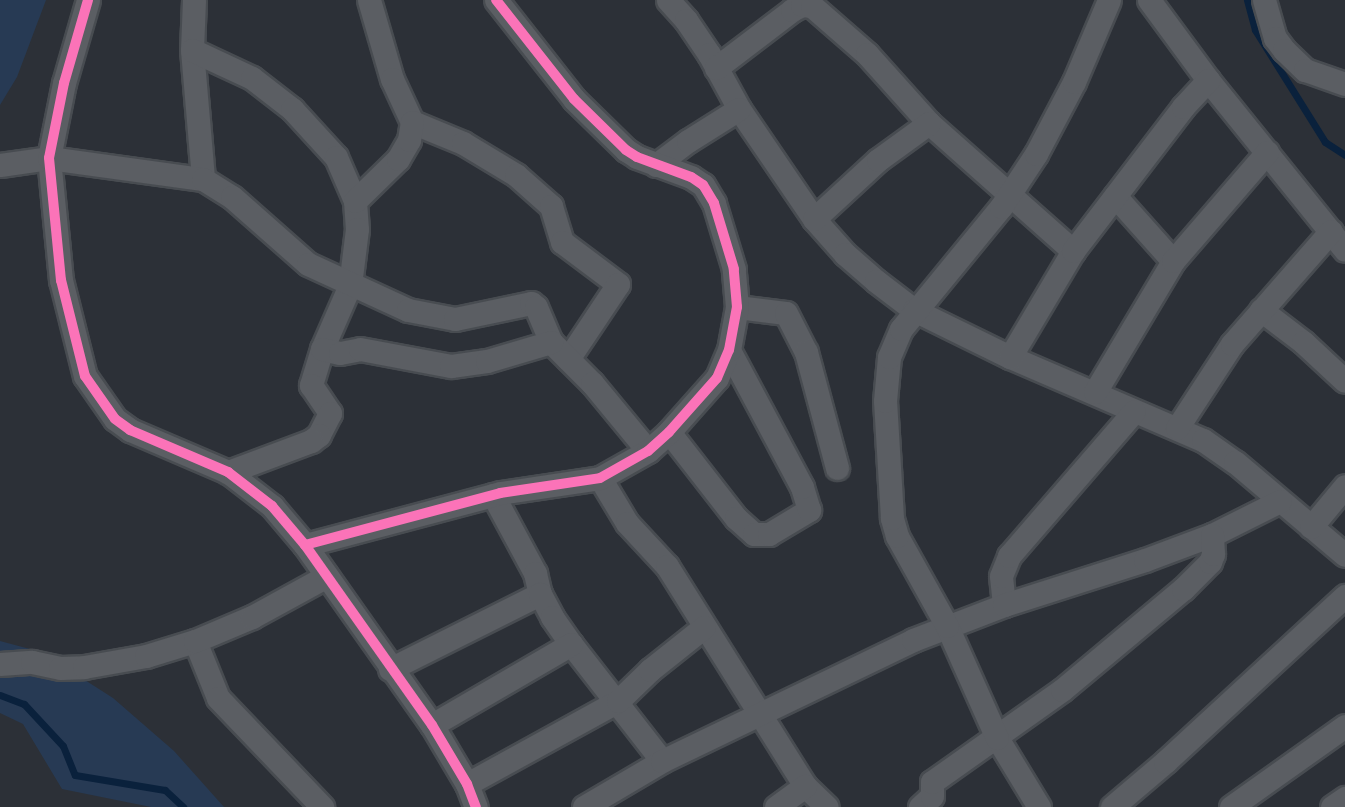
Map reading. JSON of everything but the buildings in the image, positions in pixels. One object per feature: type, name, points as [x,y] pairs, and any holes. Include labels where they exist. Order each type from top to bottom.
[{"type":"street","points":[[88,0],[64,83],[50,158],[61,280],[85,376],[115,419],[130,430],[228,472],[272,506],[305,545],[432,725],[467,784],[476,807]]},
{"type":"street","points":[[194,0],[192,50],[203,179]]},
{"type":"street","points":[[355,201],[398,159],[409,140],[412,122],[392,79],[369,0]]},
{"type":"street","points":[[305,545],[492,495],[600,478],[648,451],[668,432],[717,378],[729,349],[737,307],[734,269],[714,203],[702,185],[691,177],[626,150],[588,115],[496,0]]},
{"type":"street","points":[[668,0],[687,20],[739,109],[814,219],[845,254],[914,310],[1010,357],[1177,428],[1236,462],[1345,555]]},
{"type":"street","points":[[1039,807],[997,738],[947,626],[897,536],[892,518],[886,401],[889,357],[901,329],[914,310],[1010,196],[1036,154],[1074,82],[1109,0]]},
{"type":"street","points":[[1149,0],[1208,80],[1345,250]]},
{"type":"street","points":[[1264,0],[1275,38],[1284,50],[1305,70],[1345,84]]},
{"type":"street","points":[[716,68],[792,10],[802,5],[811,6],[867,54],[929,123],[1073,251]]},
{"type":"street","points":[[192,50],[252,78],[292,109],[336,158],[355,201],[357,229],[350,285],[322,349],[312,385],[330,412],[319,435],[295,449],[228,472]]},
{"type":"street","points":[[1010,357],[1073,251],[1208,80]]},
{"type":"street","points":[[656,164],[739,109]]},
{"type":"street","points":[[412,122],[463,144],[516,176],[551,205],[562,242],[618,284],[568,359]]},
{"type":"street","points":[[814,219],[878,160],[929,123]]},
{"type":"street","points":[[1095,392],[1173,261],[1267,152]]},
{"type":"street","points":[[0,165],[50,158],[203,179],[232,197],[292,252],[350,285],[408,310],[456,319],[531,303],[536,307],[551,342],[648,451]]},
{"type":"street","points":[[1115,196],[1173,261]]},
{"type":"street","points":[[1177,428],[1232,344],[1331,231]]},
{"type":"street","points":[[737,307],[786,313],[806,352],[837,468]]},
{"type":"street","points":[[1261,310],[1303,342],[1345,381]]},
{"type":"street","points":[[322,349],[340,353],[360,349],[451,366],[487,361],[551,342]]},
{"type":"street","points":[[668,432],[736,517],[754,534],[769,534],[809,510],[802,487],[729,349]]},
{"type":"street","points":[[1004,605],[1001,576],[1009,556],[1134,411]]},
{"type":"street","points":[[600,478],[633,531],[667,566],[805,786],[828,807]]},
{"type":"street","points":[[1311,527],[1345,486]]},
{"type":"street","points":[[492,495],[535,573],[540,594],[552,617],[662,761]]},
{"type":"street","points":[[584,807],[662,761],[947,626],[1004,605],[1096,577],[1212,534],[1280,501]]},
{"type":"street","points":[[920,807],[932,796],[932,782],[1062,690],[1183,589],[1210,562],[1213,554],[1212,534]]},
{"type":"street","points":[[0,664],[32,662],[60,668],[84,667],[146,656],[195,641],[252,617],[327,576]]},
{"type":"street","points":[[390,669],[540,594]]},
{"type":"street","points":[[1112,807],[1345,596]]},
{"type":"street","points":[[467,784],[618,701],[650,670],[704,627]]},
{"type":"street","points":[[195,641],[218,698],[322,807]]},
{"type":"street","points":[[432,725],[571,644]]},
{"type":"street","points":[[1231,807],[1345,726]]},
{"type":"street","points":[[1140,807],[1149,776]]},
{"type":"street","points":[[776,807],[805,786]]},
{"type":"street","points":[[1332,807],[1345,798]]},
{"type":"shaded area","points":[[0,0],[46,0],[17,77],[0,105]]},
{"type":"shaded area","points":[[0,641],[41,652],[113,698],[174,751],[224,807],[151,807],[62,789],[23,724],[0,713]]},
{"type":"waterway","points":[[1247,0],[1255,30],[1325,142],[1345,155]]},
{"type":"waterway","points":[[0,695],[24,704],[63,746],[75,775],[165,790],[183,807]]},
{"type":"cycle path","points":[[88,0],[64,83],[49,158],[61,280],[85,376],[115,419],[130,430],[228,472],[272,506],[305,545],[432,725],[467,784],[476,807]]},
{"type":"cycle path","points":[[305,545],[500,493],[600,478],[648,451],[669,432],[717,378],[729,350],[737,307],[734,269],[714,203],[703,185],[691,177],[637,157],[626,150],[574,99],[496,0]]}]
